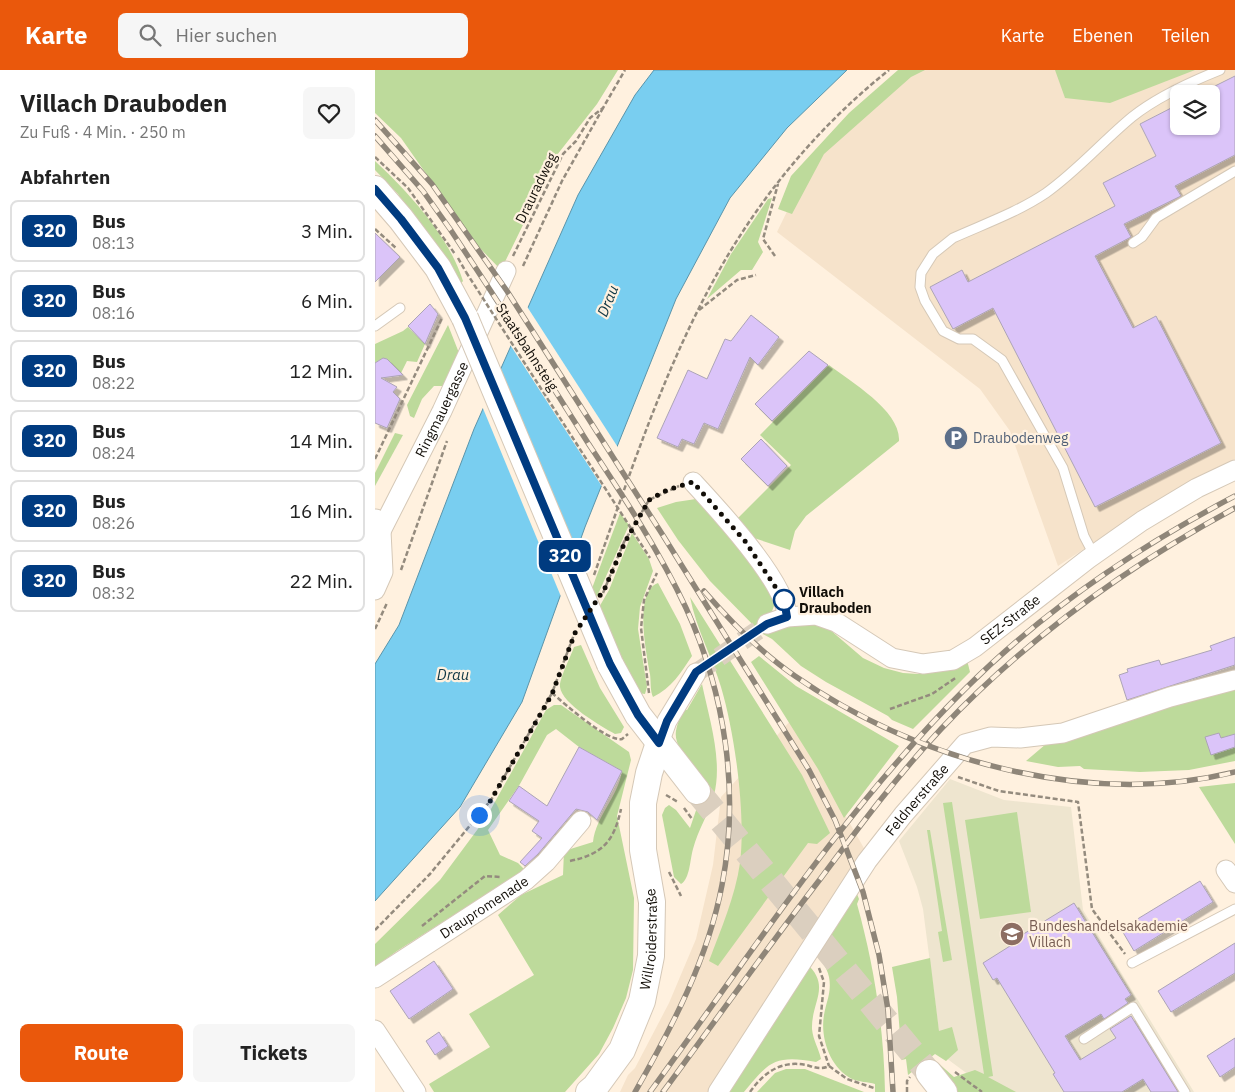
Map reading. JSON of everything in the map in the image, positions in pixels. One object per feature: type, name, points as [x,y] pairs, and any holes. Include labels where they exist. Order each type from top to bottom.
[{"type":"main road","points":[[375,189],[401,219],[438,268],[455,314],[610,664],[638,715],[697,791]]},
{"type":"main road","name":"Willroiderstraße","points":[[589,1092],[595,1087],[622,1050],[642,1001],[651,956],[652,902],[643,850],[643,803],[649,773],[659,743]]},
{"type":"street","name":"Ringmauergasse","points":[[378,524],[442,411],[506,271]]},
{"type":"street","name":"SEZ-Straße","points":[[767,624],[787,617],[810,614],[826,617],[883,654],[908,663],[940,663],[966,653],[1094,555],[1142,521],[1197,488],[1235,470]]},
{"type":"street","points":[[693,482],[745,541],[784,600],[787,617]]},
{"type":"street","points":[[375,590],[383,572],[378,524]]},
{"type":"street","points":[[659,743],[667,721],[696,672]]},
{"type":"street","name":"Feldnerstraße","points":[[718,1092],[867,861],[903,815],[965,744],[991,737],[1020,738],[1063,733],[1170,697],[1235,680]]},
{"type":"street","name":"Draupromenade","points":[[375,978],[527,880],[546,862],[581,821]]},
{"type":"street","points":[[375,1030],[416,1092]]},
{"type":"lane","points":[[1094,555],[1084,536],[1063,468],[1002,360],[973,339],[959,339],[943,331],[925,301],[920,288],[921,273],[933,254],[942,245],[1045,194],[1069,175],[1133,116],[1158,100],[1219,70]]},
{"type":"lane","points":[[1133,243],[1142,237],[1156,218],[1235,172]]},
{"type":"lane","points":[[406,242],[418,256],[438,268]]},
{"type":"lane","points":[[375,326],[400,308]]},
{"type":"lane","points":[[1132,963],[1235,909]]},
{"type":"lane","points":[[1084,1039],[1133,1007],[1185,1092]]},
{"type":"path","name":"Drauradweg","points":[[506,271],[563,154],[576,141],[590,118],[603,108],[625,70]]},
{"type":"path","points":[[592,583],[647,427],[697,311],[743,231],[800,155],[861,93],[889,70]]},
{"type":"path","name":"Staatsbahnsteig","points":[[375,157],[407,188],[466,272],[650,558]]},
{"type":"path","points":[[775,256],[763,239],[779,182]]},
{"type":"path","points":[[697,311],[737,280],[756,275]]},
{"type":"path","points":[[375,459],[455,314]]},
{"type":"path","points":[[601,595],[625,542],[649,500],[667,490],[693,482]]},
{"type":"path","points":[[647,698],[650,689],[642,639],[642,618],[645,600],[657,573]]},
{"type":"path","points":[[375,930],[431,874],[491,800],[552,694],[578,626]]},
{"type":"path","points":[[890,709],[918,701],[942,689],[963,670],[966,653]]},
{"type":"path","points":[[552,694],[588,722],[616,739],[622,739],[630,732]]},
{"type":"path","points":[[942,772],[999,791],[1077,802],[1092,909],[1132,963]]},
{"type":"path","points":[[666,796],[676,800],[692,818]]},
{"type":"path","points":[[546,862],[575,860],[599,851],[615,832],[621,808]]},
{"type":"path","points":[[669,870],[671,879],[681,896]]},
{"type":"path","points":[[817,966],[824,982],[819,1036],[829,1066],[847,1078],[874,1088]]},
{"type":"path","points":[[750,1092],[773,1068],[797,1063],[824,1069],[829,1066]]},
{"type":"shaded area","points":[[915,70],[1235,70],[1235,459],[1160,499],[1058,566],[1010,431],[980,389],[777,232],[814,156]]},
{"type":"shaded area","points":[[791,720],[865,850],[712,1092],[620,1092],[628,1075],[635,1068],[669,1003],[696,939],[713,865],[721,797]]},
{"type":"shaded area","name":"Bundeshandelsakademie Villach","points":[[950,779],[1004,800],[1071,807],[1083,910],[1194,1092],[992,1092],[942,1055],[923,909],[917,887],[899,841]]},
{"type":"green space","points":[[375,70],[618,70],[597,104],[557,155],[501,270],[474,242],[401,138],[375,113]]},
{"type":"green space","points":[[898,70],[925,70],[911,77],[824,154],[792,214],[778,209],[791,176],[849,113]]},
{"type":"green space","points":[[1055,70],[1195,70],[1110,103],[1065,98]]},
{"type":"green space","points":[[375,161],[414,201],[438,232],[457,264],[463,281],[459,286],[398,194],[375,170]]},
{"type":"green space","points":[[772,198],[758,242],[763,252],[752,270],[741,270],[707,299],[731,254],[768,199]]},
{"type":"green space","points":[[448,325],[461,358],[445,386],[434,386],[422,399],[414,418],[410,416],[407,405]]},
{"type":"green space","points":[[408,327],[425,344],[417,362],[407,361],[401,373],[387,359],[383,358],[375,363],[375,344]]},
{"type":"green space","points":[[829,365],[884,408],[897,430],[899,441],[806,516],[795,531],[790,550],[748,536],[735,521],[791,465],[760,435]]},
{"type":"green space","points":[[395,433],[403,435],[375,486],[375,473]]},
{"type":"green space","points":[[696,499],[708,506],[772,593],[775,603],[770,617],[784,628],[813,623],[829,629],[863,658],[884,668],[903,673],[918,674],[967,660],[970,672],[913,729],[892,720],[826,682],[801,666],[772,639],[761,633],[710,581],[678,540],[657,508],[676,502]]},
{"type":"green space","points":[[620,513],[629,525],[595,601],[591,591]]},
{"type":"green space","points":[[632,533],[649,559],[653,571],[640,607],[638,629],[647,687],[645,694],[638,693],[598,609],[609,590]]},
{"type":"green space","points":[[658,583],[680,624],[692,656],[671,684],[653,697],[643,625],[646,598],[650,589]]},
{"type":"green space","points":[[690,597],[802,775],[830,833],[817,844],[808,843],[718,966],[709,961],[727,913],[738,876],[742,822],[735,751],[726,706],[721,687],[696,620]]},
{"type":"green space","points":[[581,645],[600,688],[624,727],[621,733],[615,734],[592,720],[562,694],[560,683],[563,673],[574,647]]},
{"type":"green space","points":[[759,656],[796,686],[899,746],[844,818],[818,769],[751,662]]},
{"type":"green space","points":[[702,684],[716,753],[716,782],[712,802],[695,842],[688,873],[681,884],[674,877],[662,815],[665,808],[669,805],[676,810],[690,828],[706,781],[691,764],[678,745],[676,738],[683,709],[687,710]]},
{"type":"green space","points":[[1235,684],[1235,761],[1189,770],[1140,772],[1084,769],[1080,766],[1058,767],[1026,761],[1046,744]]},
{"type":"green space","points":[[554,705],[561,705],[629,752],[631,760],[617,816],[634,898],[633,970],[626,998],[599,1054],[565,1092],[434,1092],[429,1084],[490,1047],[469,1014],[534,975],[498,915],[521,895],[563,875],[564,851],[593,842],[598,824],[616,789],[622,771],[579,747],[556,729],[547,735],[520,784],[488,830],[500,855],[518,863],[525,870],[375,967],[375,944],[440,880],[486,818],[546,710]]},
{"type":"green space","points":[[1235,783],[1235,844],[1199,787]]},
{"type":"green space","points":[[952,802],[993,1076],[988,1077],[1016,1092],[958,1092],[937,1062],[954,1077],[975,1070],[984,1074],[943,803]]},
{"type":"green space","points":[[1017,812],[1031,912],[980,919],[965,820]]},
{"type":"green space","points":[[927,830],[930,830],[952,960],[943,962],[938,932],[942,931]]},
{"type":"green space","points":[[855,889],[859,899],[857,904],[877,997],[883,1044],[885,1092],[875,1092],[875,1084],[855,1080],[844,1074],[832,1060],[825,1042],[823,1024],[830,982],[827,970],[814,951]]},
{"type":"green space","points":[[930,958],[939,1031],[952,1027],[958,1050],[946,1061],[935,1054],[908,1075],[906,1059],[902,1060],[897,997],[892,967]]},
{"type":"green space","points":[[806,963],[814,971],[818,979],[819,987],[812,1029],[821,1059],[816,1062],[791,1059],[782,1060],[767,1067],[744,1092],[727,1092]]},
{"type":"green space","points":[[786,1069],[805,1069],[864,1092],[757,1092],[775,1073]]},
{"type":"water","name":"Drau","points":[[654,70],[847,70],[787,128],[730,198],[676,299],[585,527],[522,702],[460,807],[375,901],[375,664],[399,625],[474,429],[578,195],[635,95]]},
{"type":"pier","points":[[526,305],[619,449],[603,488],[509,343]]},
{"type":"pier","points":[[498,368],[577,558],[562,599],[482,406]]},
{"type":"building","points":[[1235,76],[1235,155],[1175,186],[1181,196],[1124,224],[1131,237],[1095,256],[1133,328],[1156,316],[1221,443],[1095,507],[993,308],[953,329],[930,287],[962,270],[968,282],[1115,206],[1103,183],[1156,156],[1140,124],[1170,109],[1170,135],[1220,135],[1220,85],[1217,85]]},
{"type":"building","points":[[375,233],[400,257],[375,282]]},
{"type":"building","points":[[430,304],[438,314],[425,344],[408,326]]},
{"type":"building","points":[[751,315],[779,337],[758,365],[750,357],[718,429],[704,423],[694,444],[682,439],[678,447],[657,438],[688,370],[707,379],[725,339],[731,341]]},
{"type":"building","points":[[809,351],[828,365],[772,421],[755,404]]},
{"type":"building","points":[[383,358],[387,359],[403,375],[381,378],[397,387],[393,392],[400,399],[387,428],[375,423],[375,363]]},
{"type":"building","points":[[761,439],[787,466],[768,486],[741,459]]},
{"type":"building","points":[[1235,637],[1235,665],[1127,700],[1119,675],[1128,672],[1127,669],[1159,660],[1161,665],[1212,650],[1210,646]]},
{"type":"building","points":[[1219,733],[1221,738],[1235,734],[1235,747],[1211,755],[1205,737]]},
{"type":"building","points":[[579,747],[622,771],[597,820],[588,812],[576,809],[538,854],[525,866],[520,862],[542,838],[532,831],[539,821],[509,801],[519,786],[547,806]]},
{"type":"building","points":[[1200,881],[1213,902],[1134,951],[1121,929]]},
{"type":"building","points":[[1074,903],[1131,995],[1125,999],[1128,1003],[1104,1019],[1101,1014],[1065,1036],[1080,1060],[1116,1038],[1110,1029],[1131,1016],[1178,1092],[1151,1092],[1143,1079],[1122,1092],[1064,1092],[1053,1074],[1055,1073],[997,978],[993,980],[983,963],[1018,941],[1017,938]]},
{"type":"building","points":[[1235,943],[1235,973],[1171,1012],[1158,991]]},
{"type":"building","points":[[434,961],[453,989],[409,1019],[390,991]]},
{"type":"building","points":[[439,1032],[448,1046],[435,1055],[426,1041]]},
{"type":"building","points":[[1235,1038],[1235,1067],[1220,1077],[1207,1056]]},
{"type":"tunnel","points":[[696,673],[767,624]]},
{"type":"tunnel","points":[[697,791],[929,1073]]},
{"type":"railway","points":[[375,120],[432,184],[507,291],[664,537],[809,770],[835,820],[863,892],[879,955],[888,1010],[893,1092]]},
{"type":"railway","points":[[375,136],[423,191],[450,229],[627,503],[664,565],[686,608],[711,674],[719,708],[729,779],[727,850],[722,885],[716,912],[698,966],[675,1017],[635,1092]]},
{"type":"railway","points":[[650,1092],[762,935],[839,832],[922,734],[966,688],[1027,632],[1093,582],[1163,537],[1235,496]]},
{"type":"railway","points":[[663,1092],[864,821],[941,729],[1007,665],[1079,607],[1155,555],[1235,508]]},
{"type":"railway","points":[[704,591],[747,636],[795,676],[843,706],[895,732],[950,753],[1006,769],[1064,780],[1122,784],[1179,782],[1235,772]]},
{"type":"bus line","name":"320","points":[[375,189],[390,205],[438,268],[465,318],[610,664],[638,715],[659,743],[667,721],[696,672],[767,624],[787,617],[787,606],[784,600]]},
{"type":"place","name":"Draubodenweg","points":[[956,438]]},
{"type":"place","name":"Villach Drauboden","points":[[784,600]]},
{"type":"place","name":"Bundeshandelsakademie Villach","points":[[1012,934]]},
{"type":"route","points":[[479,815],[491,800],[552,694],[575,633],[605,588],[625,542],[649,500],[667,490],[693,482],[745,541],[784,600]]}]
